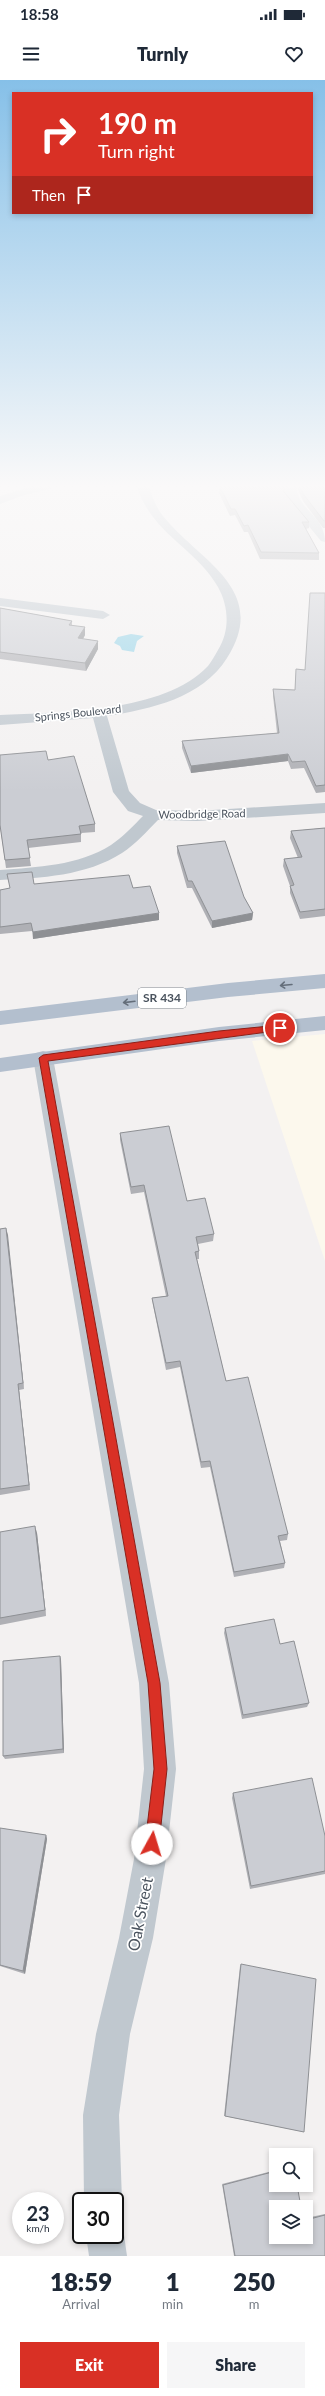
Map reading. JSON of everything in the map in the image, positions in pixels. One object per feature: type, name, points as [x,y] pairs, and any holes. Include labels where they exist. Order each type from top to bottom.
[{"type":"main road","name":"SR 434","points":[[0,1018],[228,990],[325,981]]},
{"type":"main road","points":[[0,1065],[219,1034],[325,1023]]},
{"type":"street","name":"Springs Boulevard","points":[[0,720],[98,713],[160,700],[185,690],[204,678],[225,656],[234,634],[235,612],[225,589]]},
{"type":"street","points":[[0,602],[103,615]]},
{"type":"street","name":"Woodbridge Road","points":[[98,713],[121,792],[134,807],[154,815],[197,816],[325,808]]},
{"type":"street","points":[[0,875],[51,872],[89,862],[116,849],[154,815]]},
{"type":"street","name":"Oak Street","points":[[43,1058],[154,1683],[160,1769],[150,1859],[136,1938],[113,2034],[101,2115],[103,2192]]},
{"type":"street","points":[[107,2244],[108,2256]]},
{"type":"shaded area","points":[[325,1034],[325,1261],[252,1041]]},
{"type":"water","points":[[131,634],[144,636],[137,641],[134,652],[122,650],[120,646],[114,643],[118,637]]},
{"type":"building","points":[[310,593],[325,593],[325,785],[316,786],[305,761],[292,762],[288,754],[191,766],[182,741],[279,733],[273,689],[295,690],[296,669],[305,670]]},
{"type":"building","points":[[0,608],[72,621],[69,625],[85,627],[78,638],[98,641],[85,663],[0,652]]},
{"type":"building","points":[[46,751],[48,760],[74,756],[95,824],[79,826],[81,834],[27,840],[30,858],[5,860],[0,825],[0,755]]},
{"type":"building","points":[[325,828],[325,909],[300,912],[290,886],[294,885],[284,859],[302,857],[291,831]]},
{"type":"building","points":[[225,841],[244,897],[253,913],[212,921],[192,881],[188,881],[177,846]]},
{"type":"building","points":[[32,872],[34,884],[129,875],[133,888],[150,886],[159,913],[33,932],[31,923],[0,927],[0,890],[10,888],[7,874]]},
{"type":"building","points":[[169,1126],[187,1201],[205,1198],[214,1234],[196,1237],[199,1251],[195,1252],[226,1381],[248,1377],[288,1534],[278,1536],[285,1563],[234,1572],[210,1461],[201,1462],[180,1361],[166,1363],[152,1298],[168,1296],[144,1185],[131,1187],[120,1133]]},
{"type":"building","points":[[6,1228],[23,1383],[18,1384],[29,1485],[0,1489],[0,1229]]},
{"type":"building","points":[[35,1526],[45,1610],[0,1618],[0,1532]]},
{"type":"building","points":[[274,1619],[280,1644],[294,1641],[309,1703],[243,1715],[225,1628]]},
{"type":"building","points":[[60,1656],[63,1749],[3,1756],[3,1661]]},
{"type":"building","points":[[312,1778],[325,1836],[325,1871],[251,1886],[233,1793]]},
{"type":"building","points":[[0,1828],[46,1835],[23,1971],[0,1965]]},
{"type":"building","points":[[241,1964],[316,1979],[304,2132],[225,2116]]},
{"type":"building","points":[[269,2173],[269,2192],[298,2192],[300,2200],[269,2200],[269,2244],[313,2244],[313,2218],[325,2215],[325,2256],[235,2256],[223,2185]]},
{"type":"route","points":[[152,1844],[160,1769],[154,1683],[43,1058],[219,1034],[280,1028]]}]
